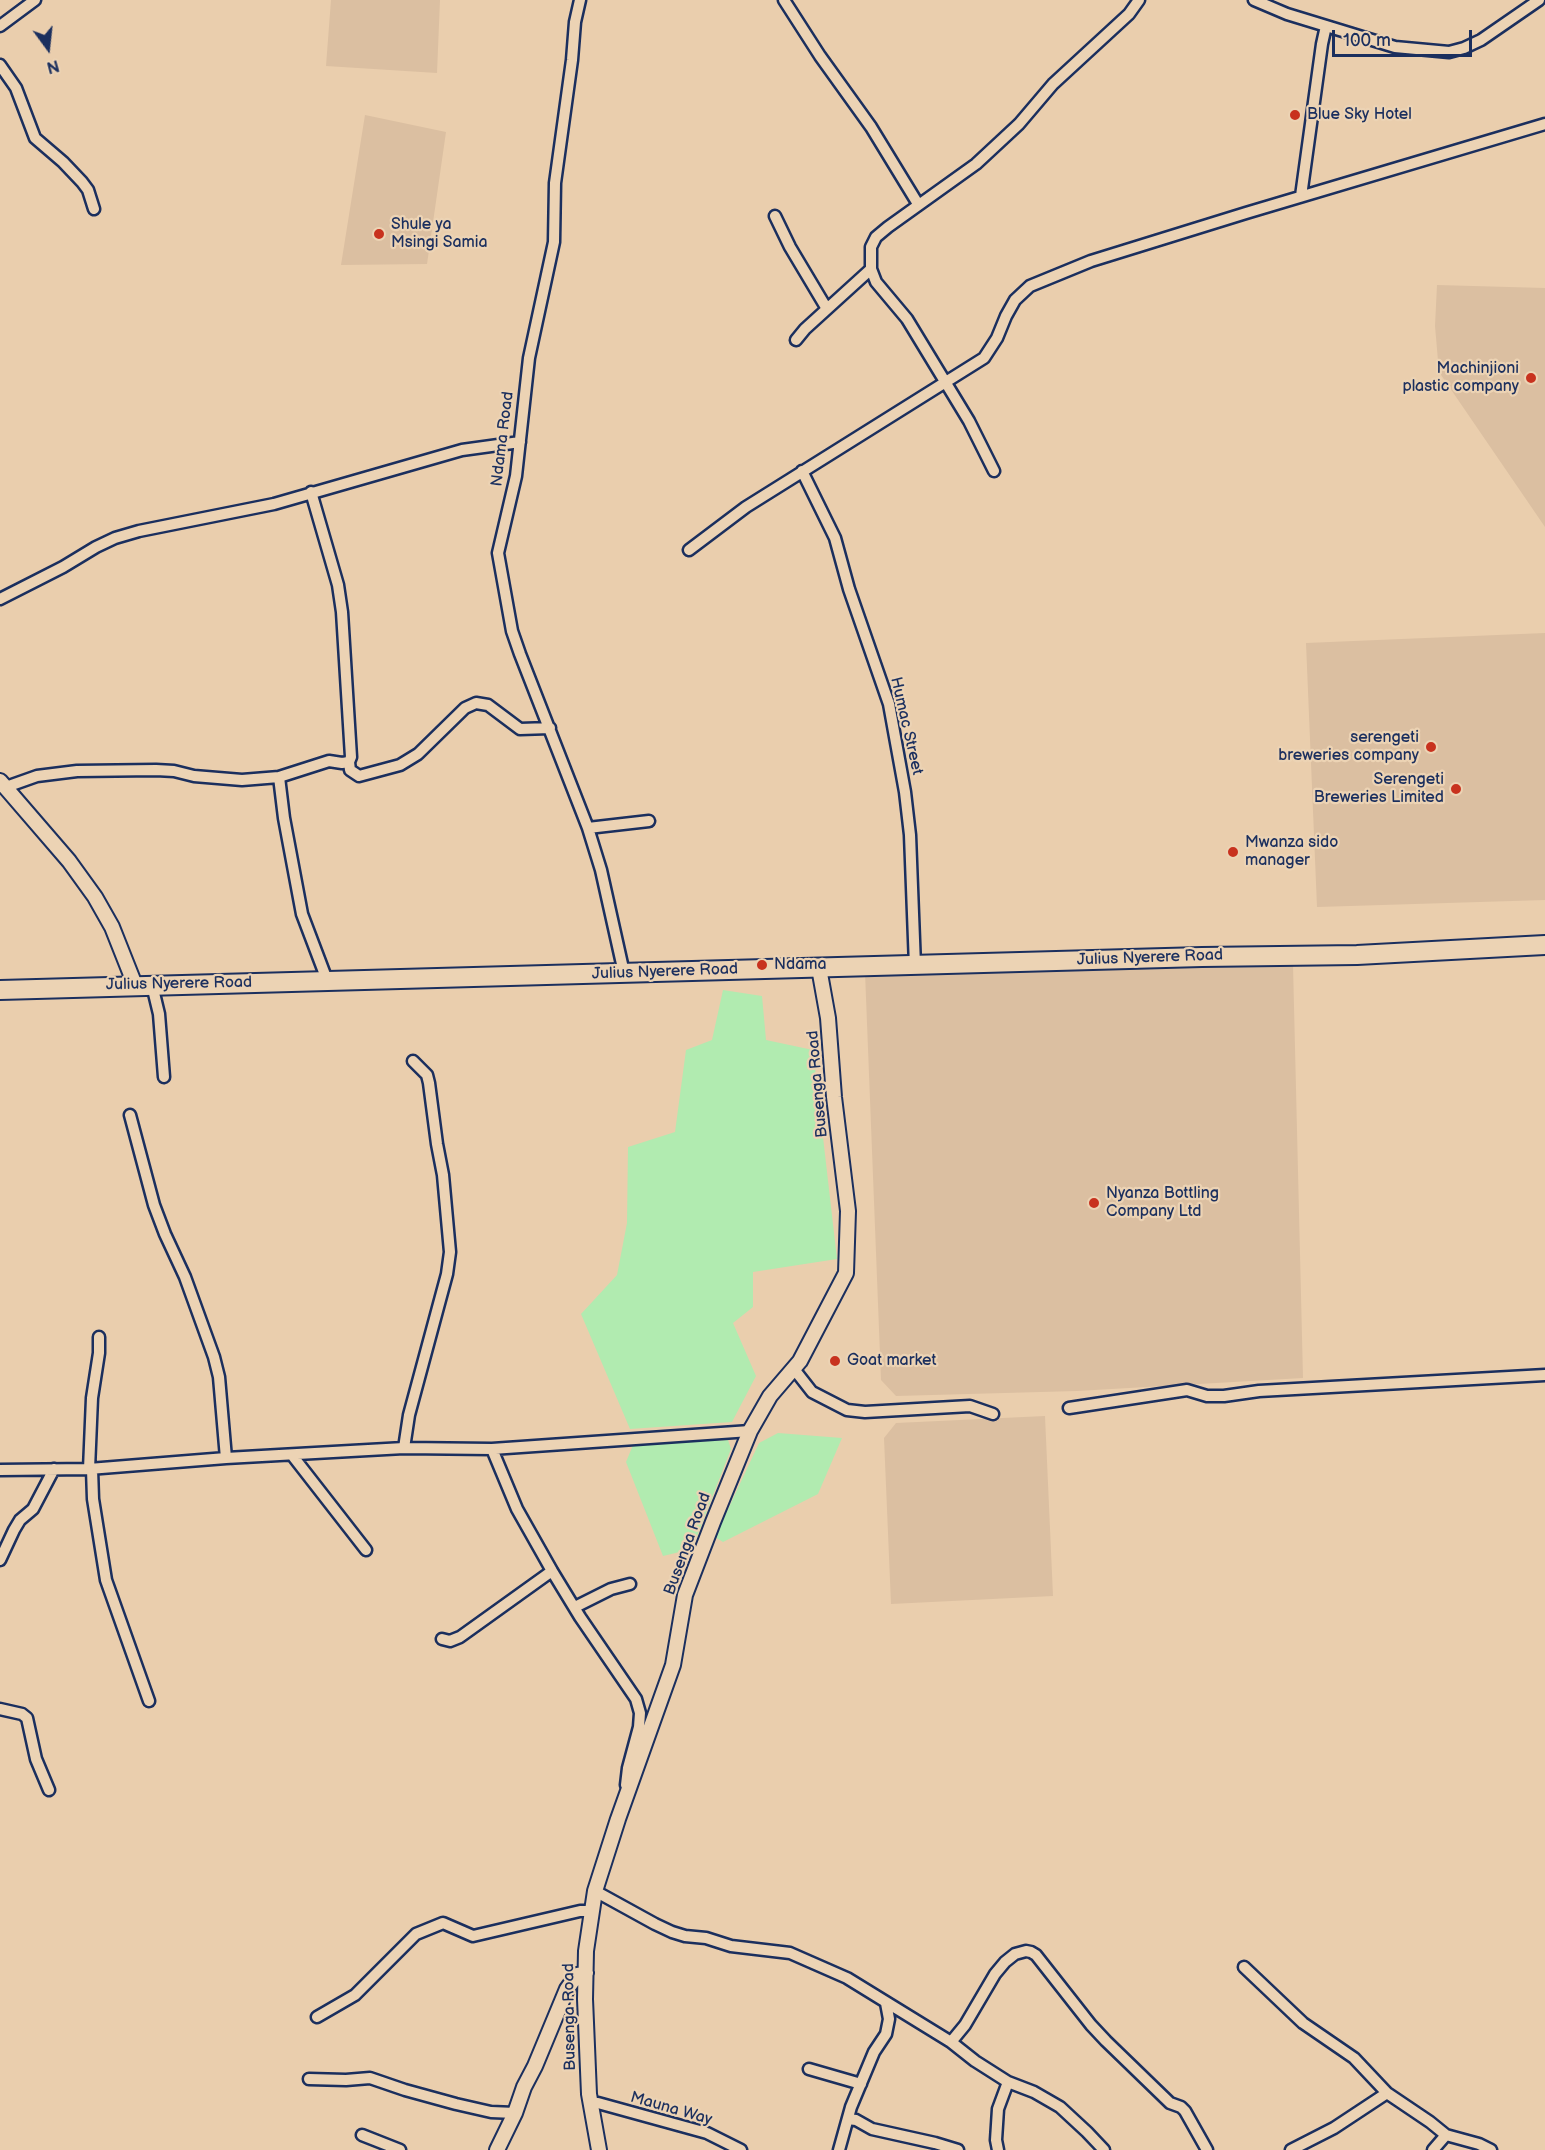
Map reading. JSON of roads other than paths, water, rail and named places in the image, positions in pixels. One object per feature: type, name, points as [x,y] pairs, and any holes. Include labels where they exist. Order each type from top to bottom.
[{"type":"highway","name":"Julius Nyerere Road","points":[[0,990],[1367,954],[1545,945]]},
{"type":"street","points":[[0,26],[35,0]]},
{"type":"street","name":"Ndama Road","points":[[580,0],[575,22],[555,183],[554,242],[529,358],[516,476],[501,536],[498,563],[512,631],[588,828],[601,870],[624,973]]},
{"type":"street","points":[[784,0],[820,56],[871,127],[918,204]]},
{"type":"street","points":[[994,471],[946,381],[908,319],[876,282],[871,269],[871,247],[876,237],[918,204],[976,164],[1019,124],[1053,84],[1129,14],[1138,0]]},
{"type":"street","points":[[1254,0],[1287,14],[1395,47],[1449,52],[1481,40],[1539,0]]},
{"type":"street","points":[[1301,196],[1326,26]]},
{"type":"street","points":[[0,65],[16,88],[35,138],[82,182],[88,190],[94,209]]},
{"type":"street","points":[[689,550],[746,507],[984,358],[997,338],[1015,300],[1030,286],[1091,261],[1545,124]]},
{"type":"street","points":[[775,216],[790,247],[827,309]]},
{"type":"street","points":[[795,340],[871,269]]},
{"type":"street","points":[[0,599],[115,538],[139,531],[274,504],[462,450],[520,442]]},
{"type":"street","name":"Humac Street","points":[[802,471],[835,538],[849,589],[889,704],[905,792],[910,835],[915,966]]},
{"type":"street","points":[[311,492],[338,585],[342,612],[350,770],[359,776],[400,765],[418,754],[465,708],[476,703],[488,705],[520,729],[550,728]]},
{"type":"street","points":[[164,1077],[159,1014],[144,985],[95,897],[69,861],[3,784],[37,776],[77,771],[156,770],[242,780],[279,777],[329,761],[342,764],[349,762]]},
{"type":"street","points":[[279,777],[289,848],[302,914],[327,981]]},
{"type":"street","points":[[588,828],[649,821]]},
{"type":"street","name":"Busenga Road","points":[[598,2150],[586,2048],[586,1951],[595,1891],[673,1665],[685,1595],[750,1431],[770,1396],[794,1369],[846,1273],[848,1211],[834,1096],[828,1018],[819,968]]},
{"type":"street","points":[[404,1448],[412,1406],[447,1274],[450,1252],[443,1175],[429,1083],[427,1075],[412,1061]]},
{"type":"street","points":[[130,1115],[154,1205],[185,1276],[214,1357],[219,1377],[226,1458]]},
{"type":"street","points":[[99,1337],[99,1353],[92,1398],[93,1499],[106,1580],[149,1701]]},
{"type":"street","points":[[794,1369],[812,1392],[847,1410],[865,1412],[970,1406],[993,1414]]},
{"type":"street","points":[[1069,1408],[1187,1390],[1208,1396],[1224,1396],[1259,1391],[1545,1375]]},
{"type":"street","points":[[0,1470],[91,1469],[226,1458],[404,1448],[492,1449],[750,1431]]},
{"type":"street","points":[[492,1449],[517,1509],[552,1571],[624,1684],[636,1699],[640,1713],[639,1727],[628,1768],[626,1796]]},
{"type":"street","points":[[292,1455],[366,1550]]},
{"type":"street","points":[[0,1560],[14,1530],[20,1520],[33,1509],[54,1469]]},
{"type":"street","points":[[442,1639],[450,1641],[460,1637],[552,1571]]},
{"type":"street","points":[[574,1607],[611,1589],[630,1584]]},
{"type":"street","points":[[0,1709],[22,1714],[27,1718],[36,1759],[49,1790]]},
{"type":"street","points":[[595,1891],[655,1924],[685,1936],[706,1938],[731,1946],[790,1953],[847,1978],[951,2042],[1008,2082],[1034,2092],[1060,2107],[1104,2150]]},
{"type":"street","points":[[317,2017],[355,1995],[417,1934],[443,1923],[473,1936],[580,1911],[592,1911]]},
{"type":"street","points":[[951,2042],[965,2025],[995,1974],[1005,1962],[1015,1954],[1031,1952],[1036,1955],[1098,2033],[1170,2103],[1181,2107],[1207,2150]]},
{"type":"street","points":[[1244,1967],[1303,2023],[1354,2058],[1387,2093],[1446,2135],[1479,2144],[1491,2150]]},
{"type":"street","points":[[497,2150],[567,1989],[577,1976],[586,1973]]},
{"type":"street","points":[[839,2150],[851,2107],[874,2052],[886,2034],[889,2019],[886,2003]]},
{"type":"street","points":[[809,2069],[861,2084]]},
{"type":"street","points":[[309,2079],[370,2078],[456,2104],[491,2112],[515,2113]]},
{"type":"street","points":[[998,2150],[996,2131],[998,2109],[1008,2082]]},
{"type":"street","points":[[1291,2150],[1334,2128],[1387,2093]]},
{"type":"street","name":"Mauna Way","points":[[591,2103],[707,2133],[741,2150]]},
{"type":"street","points":[[848,2119],[856,2120],[872,2129],[958,2150]]},
{"type":"street","points":[[362,2135],[400,2150]]},
{"type":"street","points":[[1433,2150],[1446,2135]]},
{"type":"place","name":"Blue Sky Hotel","points":[[1295,115]]},
{"type":"place","name":"Shule ya Msingi Samia","points":[[379,234]]},
{"type":"place","name":"Machinjioni plastic company","points":[[1531,378]]},
{"type":"place","name":"serengeti breweries company","points":[[1431,747]]},
{"type":"place","name":"Serengeti Breweries Limited","points":[[1456,789]]},
{"type":"place","name":"Mwanza sido manager","points":[[1233,852]]},
{"type":"place","name":"Ndama","points":[[762,965]]},
{"type":"place","name":"Nyanza Bottling Company Ltd","points":[[1094,1203]]},
{"type":"place","name":"Goat market","points":[[835,1361]]}]
